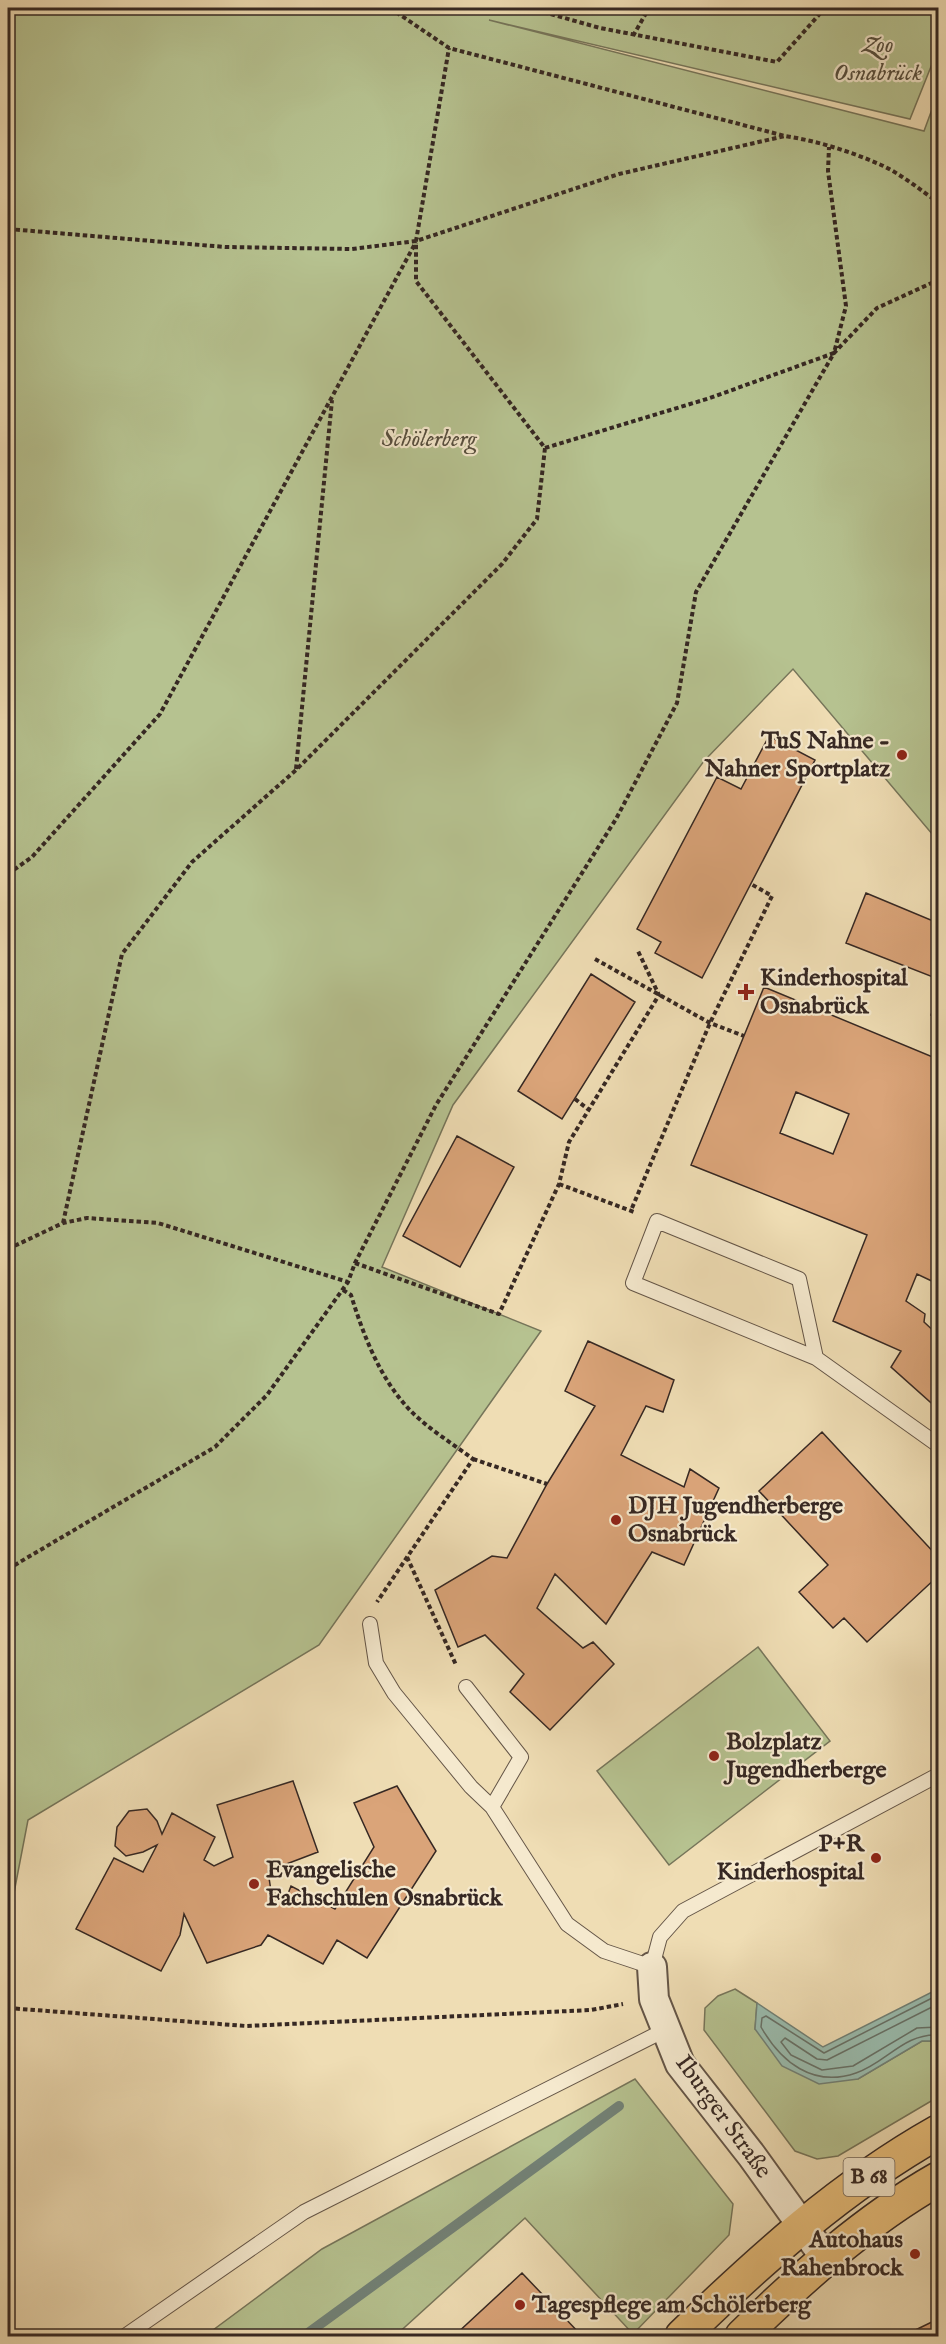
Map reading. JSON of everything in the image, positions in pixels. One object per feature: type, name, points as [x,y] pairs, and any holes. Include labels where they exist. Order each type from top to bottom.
[{"type":"main road","name":"B 68","points":[[682,2337],[762,2259],[801,2226],[901,2153],[939,2132]]},
{"type":"main road","name":"B 68","points":[[742,2337],[826,2259],[918,2191],[939,2179]]},
{"type":"street","name":"Iburger Straße","points":[[652,1967],[654,1999],[680,2064],[752,2156],[826,2259]]},
{"type":"lane","points":[[816,1358],[799,1280],[657,1221],[633,1283],[816,1358],[939,1445]]},
{"type":"lane","points":[[370,1624],[376,1663],[394,1693],[471,1786],[492,1807],[567,1924],[604,1951],[652,1967],[660,1936],[683,1911],[939,1775]]},
{"type":"lane","points":[[466,1687],[521,1757],[492,1807]]},
{"type":"lane","points":[[124,2337],[304,2212],[665,2030]]},
{"type":"path","points":[[390,8],[449,48],[785,136],[819,141],[829,147],[880,164],[939,202]]},
{"type":"path","points":[[529,8],[633,36],[777,62],[825,8]]},
{"type":"path","points":[[633,36],[649,8]]},
{"type":"path","points":[[63,1224],[123,954],[192,862],[296,770],[502,564],[537,519],[545,448],[416,281],[416,242],[449,48]]},
{"type":"path","points":[[8,229],[225,248],[352,249],[416,242],[620,174],[785,136]]},
{"type":"path","points":[[829,147],[828,171],[846,306],[834,353]]},
{"type":"path","points":[[8,874],[32,857],[160,714],[416,242]]},
{"type":"path","points":[[8,1569],[216,1447],[267,1395],[343,1290],[436,1105],[616,819],[666,724],[677,703],[696,592],[834,353],[877,308],[939,280]]},
{"type":"path","points":[[545,448],[710,399],[834,353]]},
{"type":"path","points":[[296,770],[333,397]]},
{"type":"path","points":[[559,1184],[631,1211],[710,1023],[772,896],[751,884]]},
{"type":"path","points":[[637,949],[659,995]]},
{"type":"path","points":[[595,959],[710,1023],[744,1036]]},
{"type":"path","points":[[355,1263],[499,1314],[559,1184],[569,1142],[659,995]]},
{"type":"path","points":[[574,1099],[589,1110]]},
{"type":"path","points":[[8,1249],[63,1224],[87,1218],[158,1223],[348,1282]]},
{"type":"path","points":[[343,1290],[351,1295],[376,1361],[407,1407],[473,1460],[547,1484]]},
{"type":"path","points":[[370,1624],[378,1601],[473,1460]]},
{"type":"path","points":[[407,1556],[466,1687]]},
{"type":"path","points":[[8,2008],[246,2026],[591,2010],[654,1999]]},
{"type":"green space","name":"Schölerberg","points":[[8,8],[938,8],[938,49],[910,119],[489,20],[924,131],[938,93],[938,841],[793,669],[704,761],[453,1105],[382,1267],[541,1331],[319,1645],[28,1820],[8,1924]]},
{"type":"green space","name":"Bolzplatz Jugendherberge","points":[[758,1647],[830,1741],[669,1865],[597,1771]]},
{"type":"green space","points":[[735,1989],[757,2003],[755,2029],[858,2079],[922,2041],[938,2041],[938,2097],[838,2156],[817,2159],[795,2151],[704,2030],[705,2008],[718,1996]]},
{"type":"green space","points":[[635,2079],[733,2204],[729,2235],[633,2334],[525,2218],[395,2336],[205,2336],[322,2249]]},
{"type":"water","points":[[938,1989],[938,2041],[922,2041],[858,2079],[819,2084],[782,2066],[755,2029],[757,2003],[823,2047]]},
{"type":"building","points":[[769,736],[815,760],[702,978],[655,953],[661,942],[637,929],[717,777],[741,789]]},
{"type":"building","points":[[866,893],[938,923],[938,979],[846,943]]},
{"type":"building","points":[[591,974],[635,1002],[562,1119],[518,1091]]},
{"type":"building","points":[[764,987],[935,1058],[938,1048],[938,1284],[917,1274],[906,1301],[925,1314],[924,1322],[938,1335],[938,1409],[891,1367],[901,1351],[833,1321],[867,1235],[691,1165]],"holes":[[[796,1092],[849,1114],[833,1154],[780,1133]]]},
{"type":"building","points":[[938,995],[938,1018],[931,1015]]},
{"type":"building","points":[[457,1136],[514,1167],[460,1267],[403,1236]]},
{"type":"building","name":"DJH Jugendherberge Osnabrück","points":[[588,1341],[674,1380],[663,1412],[646,1406],[621,1455],[684,1487],[690,1469],[719,1488],[684,1565],[652,1552],[606,1624],[555,1574],[537,1608],[583,1648],[593,1642],[614,1664],[550,1730],[510,1692],[524,1674],[485,1635],[458,1647],[435,1590],[492,1556],[507,1558],[547,1484],[595,1406],[565,1391]]},
{"type":"building","points":[[822,1432],[938,1557],[938,1576],[867,1642],[844,1618],[833,1628],[799,1592],[828,1565],[759,1491]]},
{"type":"building","name":"Evangelische Fachschulen Osnabrück","points":[[293,1781],[318,1852],[268,1871],[271,1891],[286,1899],[291,1886],[335,1909],[374,1847],[354,1803],[397,1786],[436,1851],[367,1958],[337,1940],[323,1964],[268,1935],[261,1945],[207,1963],[184,1914],[180,1935],[161,1971],[76,1929],[114,1858],[143,1872],[157,1845],[143,1852],[126,1856],[115,1846],[117,1827],[129,1811],[147,1809],[157,1821],[162,1834],[172,1813],[215,1837],[204,1860],[214,1866],[233,1857],[217,1805]]},
{"type":"building","name":"Tagespflege am Schölerberg","points":[[522,2273],[582,2336],[454,2336]]},
{"type":"building","points":[[938,2319],[938,2336],[903,2336]]},
{"type":"waterway","points":[[304,2336],[619,2106]]},
{"type":"place","name":"TuS Nahne - Nahner Sportplatz","points":[[902,755]]},
{"type":"place","name":"Kinderhospital Osnabrück","points":[[746,992]]},
{"type":"place","name":"DJH Jugendherberge Osnabrück","points":[[616,1520]]},
{"type":"place","name":"Bolzplatz Jugendherberge","points":[[714,1756]]},
{"type":"place","name":"P+R Kinderhospital","points":[[876,1858]]},
{"type":"place","name":"Evangelische Fachschulen Osnabrück","points":[[254,1884]]},
{"type":"place","name":"Autohaus Rahenbrock","points":[[915,2254]]},
{"type":"place","name":"Tagespflege am Schölerberg","points":[[520,2305]]},
{"type":"park label","name":"Zoo Osnabrück","points":[[878,59]]}]
